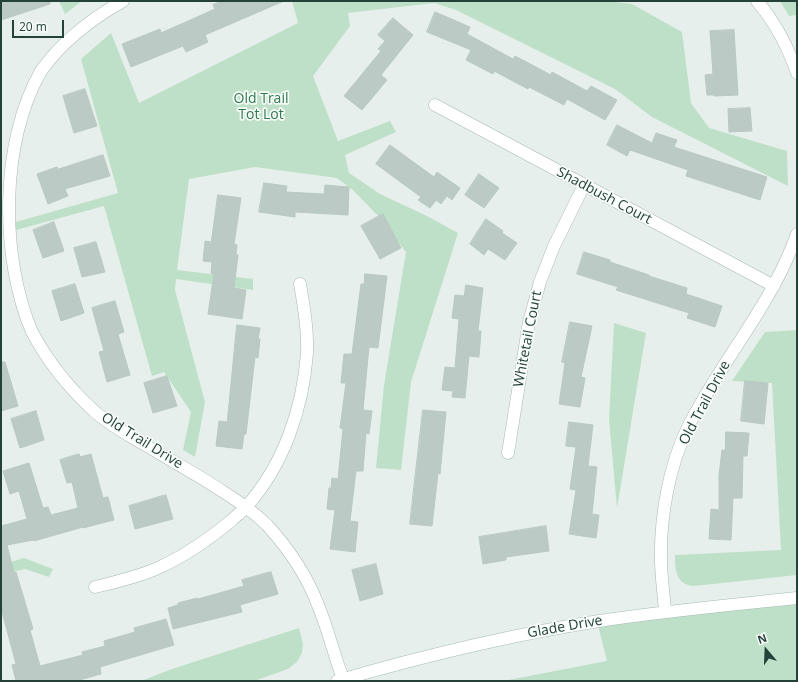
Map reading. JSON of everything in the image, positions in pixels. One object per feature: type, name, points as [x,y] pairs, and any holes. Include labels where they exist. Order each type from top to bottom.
[{"type":"street","name":"Old Trail Drive","points":[[123,1],[104,12],[70,38],[40,72],[27,94],[12,130],[2,194],[3,229],[8,267],[18,302],[28,326],[49,362],[69,386],[95,412],[122,431],[247,506],[266,524],[287,549],[304,576],[318,605],[340,680]]},
{"type":"street","points":[[757,1],[778,30],[797,73]]},
{"type":"street","name":"Shadbush Court","points":[[435,105],[774,286]]},
{"type":"street","name":"Whitetail Court","points":[[508,454],[529,322],[540,282],[554,246],[584,185]]},
{"type":"street","name":"Old Trail Drive","points":[[665,612],[661,560],[662,524],[668,488],[678,455],[688,428],[721,370],[774,286],[789,257],[797,234]]},
{"type":"street","points":[[95,587],[126,579],[158,568],[189,552],[215,535],[247,506],[266,481],[284,449],[295,419],[303,388],[306,345],[306,316],[300,284]]},
{"type":"street","name":"Glade Drive","points":[[340,680],[417,658],[507,638],[597,621],[797,598]]},
{"type":"green space","points":[[59,1],[82,1],[65,14]]},
{"type":"green space","name":"Old Trail Tot Lot","points":[[292,1],[607,1],[632,4],[682,32],[691,103],[709,128],[787,151],[788,186],[652,117],[615,89],[456,10],[434,3],[348,13],[350,26],[313,76],[338,141],[390,121],[396,132],[345,155],[349,173],[380,194],[427,216],[458,233],[411,382],[401,470],[376,468],[384,385],[406,252],[378,216],[354,191],[337,178],[255,167],[189,179],[177,270],[253,279],[253,290],[176,279],[175,290],[205,402],[195,457],[183,450],[191,412],[164,372],[152,376],[104,206],[16,230],[16,222],[118,193],[81,59],[111,33],[139,103],[298,23]]},
{"type":"green space","points":[[780,1],[797,1],[797,15],[789,16]]},
{"type":"green space","points":[[614,323],[646,333],[617,508],[609,419]]},
{"type":"green space","points":[[797,330],[797,575],[694,586],[683,583],[676,571],[675,555],[781,550],[772,383],[732,381],[765,332]]},
{"type":"green space","points":[[24,558],[53,569],[49,577],[25,569],[1,575],[1,565]]},
{"type":"green space","points":[[797,601],[797,681],[503,681],[607,661],[597,621]]},
{"type":"green space","points":[[299,628],[303,644],[302,653],[297,662],[288,669],[254,681],[141,681],[172,669]]},
{"type":"building","points":[[1,1],[50,1],[50,4],[1,20]]},
{"type":"building","points":[[222,1],[284,1],[205,35],[208,42],[186,52],[183,46],[131,67],[122,44],[160,29],[161,33],[215,9],[213,5]]},
{"type":"building","points":[[435,12],[470,27],[467,34],[513,59],[515,56],[551,75],[552,72],[587,91],[591,86],[617,100],[605,120],[567,99],[564,105],[529,87],[528,89],[494,71],[493,74],[466,60],[471,50],[427,32]]},
{"type":"building","points":[[393,18],[413,35],[381,75],[387,80],[362,110],[344,96],[381,51],[378,49],[385,41],[378,35]]},
{"type":"building","points":[[734,30],[738,95],[707,95],[705,75],[713,74],[710,31]]},
{"type":"building","points":[[85,89],[97,126],[74,133],[63,96]]},
{"type":"building","points":[[750,108],[752,131],[729,132],[728,109]]},
{"type":"building","points":[[617,125],[652,143],[656,133],[677,140],[674,147],[767,177],[760,200],[686,176],[688,170],[630,150],[627,156],[607,145]]},
{"type":"building","points":[[390,145],[434,177],[437,172],[460,188],[452,200],[447,196],[441,204],[436,200],[430,208],[418,200],[421,197],[376,164]]},
{"type":"building","points":[[103,155],[110,176],[65,189],[68,196],[48,204],[37,174]]},
{"type":"building","points":[[479,174],[499,188],[484,208],[465,195]]},
{"type":"building","points":[[264,183],[287,186],[286,192],[324,194],[325,185],[349,187],[348,215],[295,212],[295,217],[259,212]]},
{"type":"building","points":[[218,195],[241,198],[234,244],[237,245],[236,255],[238,255],[234,288],[246,290],[242,319],[208,314],[214,274],[211,273],[212,262],[203,261],[205,241],[211,242]]},
{"type":"building","points":[[383,214],[401,248],[380,259],[361,226]]},
{"type":"building","points":[[486,219],[503,231],[502,233],[517,243],[505,260],[488,249],[484,255],[470,244]]},
{"type":"building","points":[[54,222],[64,251],[43,258],[33,230]]},
{"type":"building","points":[[96,242],[105,272],[82,277],[74,248]]},
{"type":"building","points":[[584,252],[610,260],[610,262],[649,276],[687,288],[686,294],[722,306],[715,327],[687,318],[689,313],[616,290],[618,287],[577,274]]},
{"type":"building","points":[[365,274],[387,276],[378,348],[369,347],[363,410],[372,411],[369,434],[366,433],[363,471],[356,471],[350,521],[358,522],[355,552],[330,549],[335,510],[327,509],[329,488],[331,488],[332,478],[338,479],[343,429],[340,428],[346,383],[341,383],[344,354],[352,354],[361,284],[364,284]]},
{"type":"building","points":[[75,284],[84,313],[61,321],[52,291]]},
{"type":"building","points":[[466,285],[483,288],[478,331],[481,331],[479,357],[469,356],[465,398],[452,397],[453,391],[442,390],[445,367],[455,368],[459,319],[452,318],[455,295],[464,296]]},
{"type":"building","points":[[115,301],[124,332],[118,334],[130,375],[107,382],[99,352],[104,351],[92,308]]},
{"type":"building","points":[[570,322],[592,326],[581,377],[585,378],[580,407],[559,404],[565,363],[562,362]]},
{"type":"building","points":[[237,325],[260,328],[258,339],[260,339],[258,358],[255,357],[246,434],[244,434],[242,449],[216,446],[219,421],[227,422]]},
{"type":"building","points":[[1,362],[5,362],[18,406],[1,411]]},
{"type":"building","points":[[167,376],[177,406],[153,413],[144,383]]},
{"type":"building","points":[[745,381],[768,383],[764,424],[741,421]]},
{"type":"building","points":[[423,410],[446,412],[440,474],[438,473],[432,526],[410,524]]},
{"type":"building","points":[[36,411],[44,440],[20,448],[11,419]]},
{"type":"building","points":[[569,422],[593,425],[588,466],[597,467],[592,514],[599,515],[596,538],[569,534],[576,490],[570,489],[576,447],[566,446]]},
{"type":"building","points":[[726,432],[749,433],[747,456],[743,456],[742,498],[733,498],[731,540],[709,539],[711,509],[719,510],[719,475],[722,450],[725,450]]},
{"type":"building","points":[[79,454],[80,457],[91,454],[103,498],[108,497],[114,520],[34,541],[7,545],[14,573],[16,572],[33,629],[30,630],[40,666],[83,655],[82,652],[105,646],[104,641],[135,632],[134,628],[166,619],[174,645],[100,667],[101,674],[76,681],[16,681],[12,665],[16,664],[1,608],[1,526],[27,519],[19,491],[10,494],[3,471],[29,463],[43,508],[48,507],[51,515],[78,508],[72,482],[67,483],[60,460]]},
{"type":"building","points":[[166,495],[173,519],[135,529],[129,506]]},
{"type":"building","points":[[546,526],[549,551],[506,557],[506,560],[483,564],[479,537]]},
{"type":"building","points":[[376,564],[383,594],[360,601],[352,570]]},
{"type":"building","points":[[271,572],[278,594],[240,605],[242,612],[173,629],[168,608],[178,605],[178,603],[244,586],[242,580]]}]
